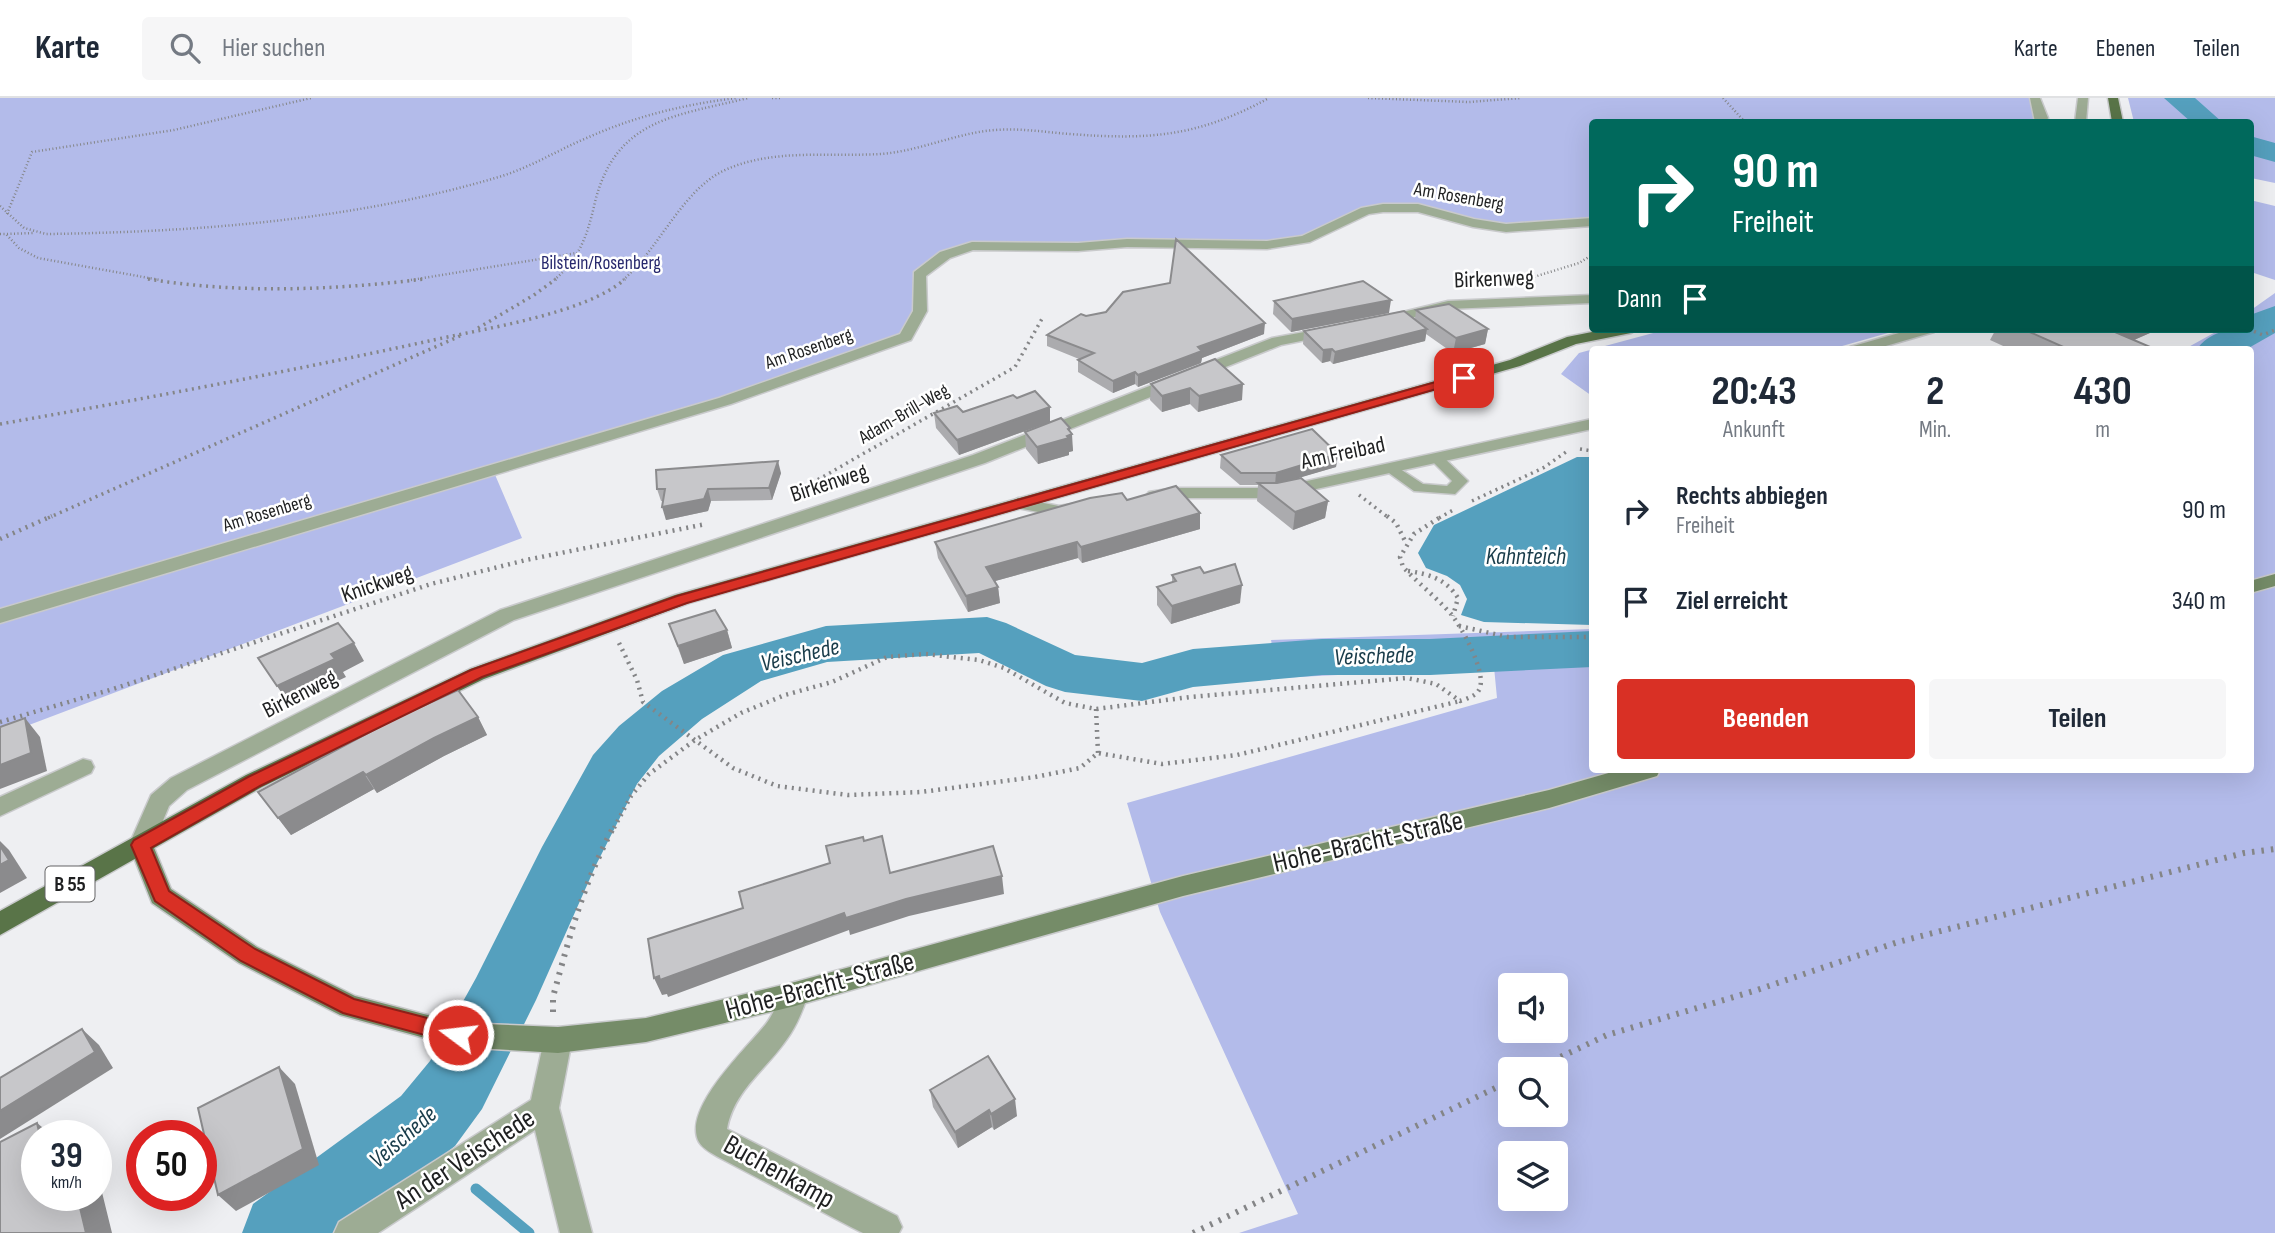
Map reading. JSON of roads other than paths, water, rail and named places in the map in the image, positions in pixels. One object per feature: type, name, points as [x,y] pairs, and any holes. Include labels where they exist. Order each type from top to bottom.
[{"type":"main road","points":[[2113,98],[2117,119]]},
{"type":"main road","name":"B 55","points":[[0,923],[254,781],[477,674],[682,599],[1515,363],[1572,340],[1610,333]]},
{"type":"main road","points":[[2254,586],[2275,580]]},
{"type":"main road","name":"Hohe-Bracht-Straße","points":[[141,845],[162,896],[248,955],[350,1007],[458,1035],[544,1040],[646,1030],[795,994],[1183,886],[1549,799],[1639,773]]},
{"type":"street","points":[[2035,98],[2042,119]]},
{"type":"street","points":[[2081,119],[2083,98]]},
{"type":"street","name":"Am Rosenberg","points":[[0,616],[725,401],[906,337],[920,312],[919,275],[945,255],[972,246],[1078,247],[1127,243],[1268,245],[1305,239],[1366,211],[1383,208],[1418,208],[1474,223],[1506,228],[1589,222]]},
{"type":"street","name":"Birkenweg","points":[[141,845],[159,801],[179,784],[507,615],[979,460],[1277,341],[1356,327],[1448,305],[1589,299]]},
{"type":"street","points":[[1868,346],[1916,333]]},
{"type":"street","name":"Am Freibad","points":[[1136,499],[1175,493],[1275,493],[1589,425]]},
{"type":"street","points":[[1018,503],[1059,511],[1098,505]]},
{"type":"street","points":[[0,807],[83,767]]},
{"type":"street","name":"Buchenkamp","points":[[795,994],[791,1011],[776,1032],[733,1078],[718,1101],[711,1135],[726,1146],[795,1180],[858,1216],[886,1227]]},
{"type":"street","points":[[544,1040],[544,1108],[576,1233]]},
{"type":"street","name":"An der Veischede","points":[[350,1233],[544,1108]]},
{"type":"lane","points":[[1389,468],[1419,488],[1450,491],[1461,481],[1436,458]]},
{"type":"water","name":"Kahnteich","points":[[1577,457],[1589,457],[1589,625],[1484,622],[1461,615],[1467,599],[1460,585],[1447,576],[1426,568],[1418,553],[1434,525]]},
{"type":"waterway","name":"Veischede","points":[[2178,98],[2204,119]]},
{"type":"waterway","name":"Veischede","points":[[2254,146],[2275,153]]},
{"type":"waterway","name":"Veischede","points":[[2254,329],[2275,317]]},
{"type":"waterway","name":"Veischede","points":[[2223,346],[2246,333]]},
{"type":"waterway","name":"Veischede","points":[[282,1233],[428,1121],[456,1085],[501,1000],[564,865],[614,771],[639,741],[682,705],[742,668],[826,644],[987,635],[1065,673],[1142,682],[1193,668],[1322,657],[1430,657],[1589,649]]},
{"type":"waterway","points":[[476,1189],[529,1233]]},
{"type":"park label","name":"Bilstein/Rosenberg","points":[[601,263]]}]
